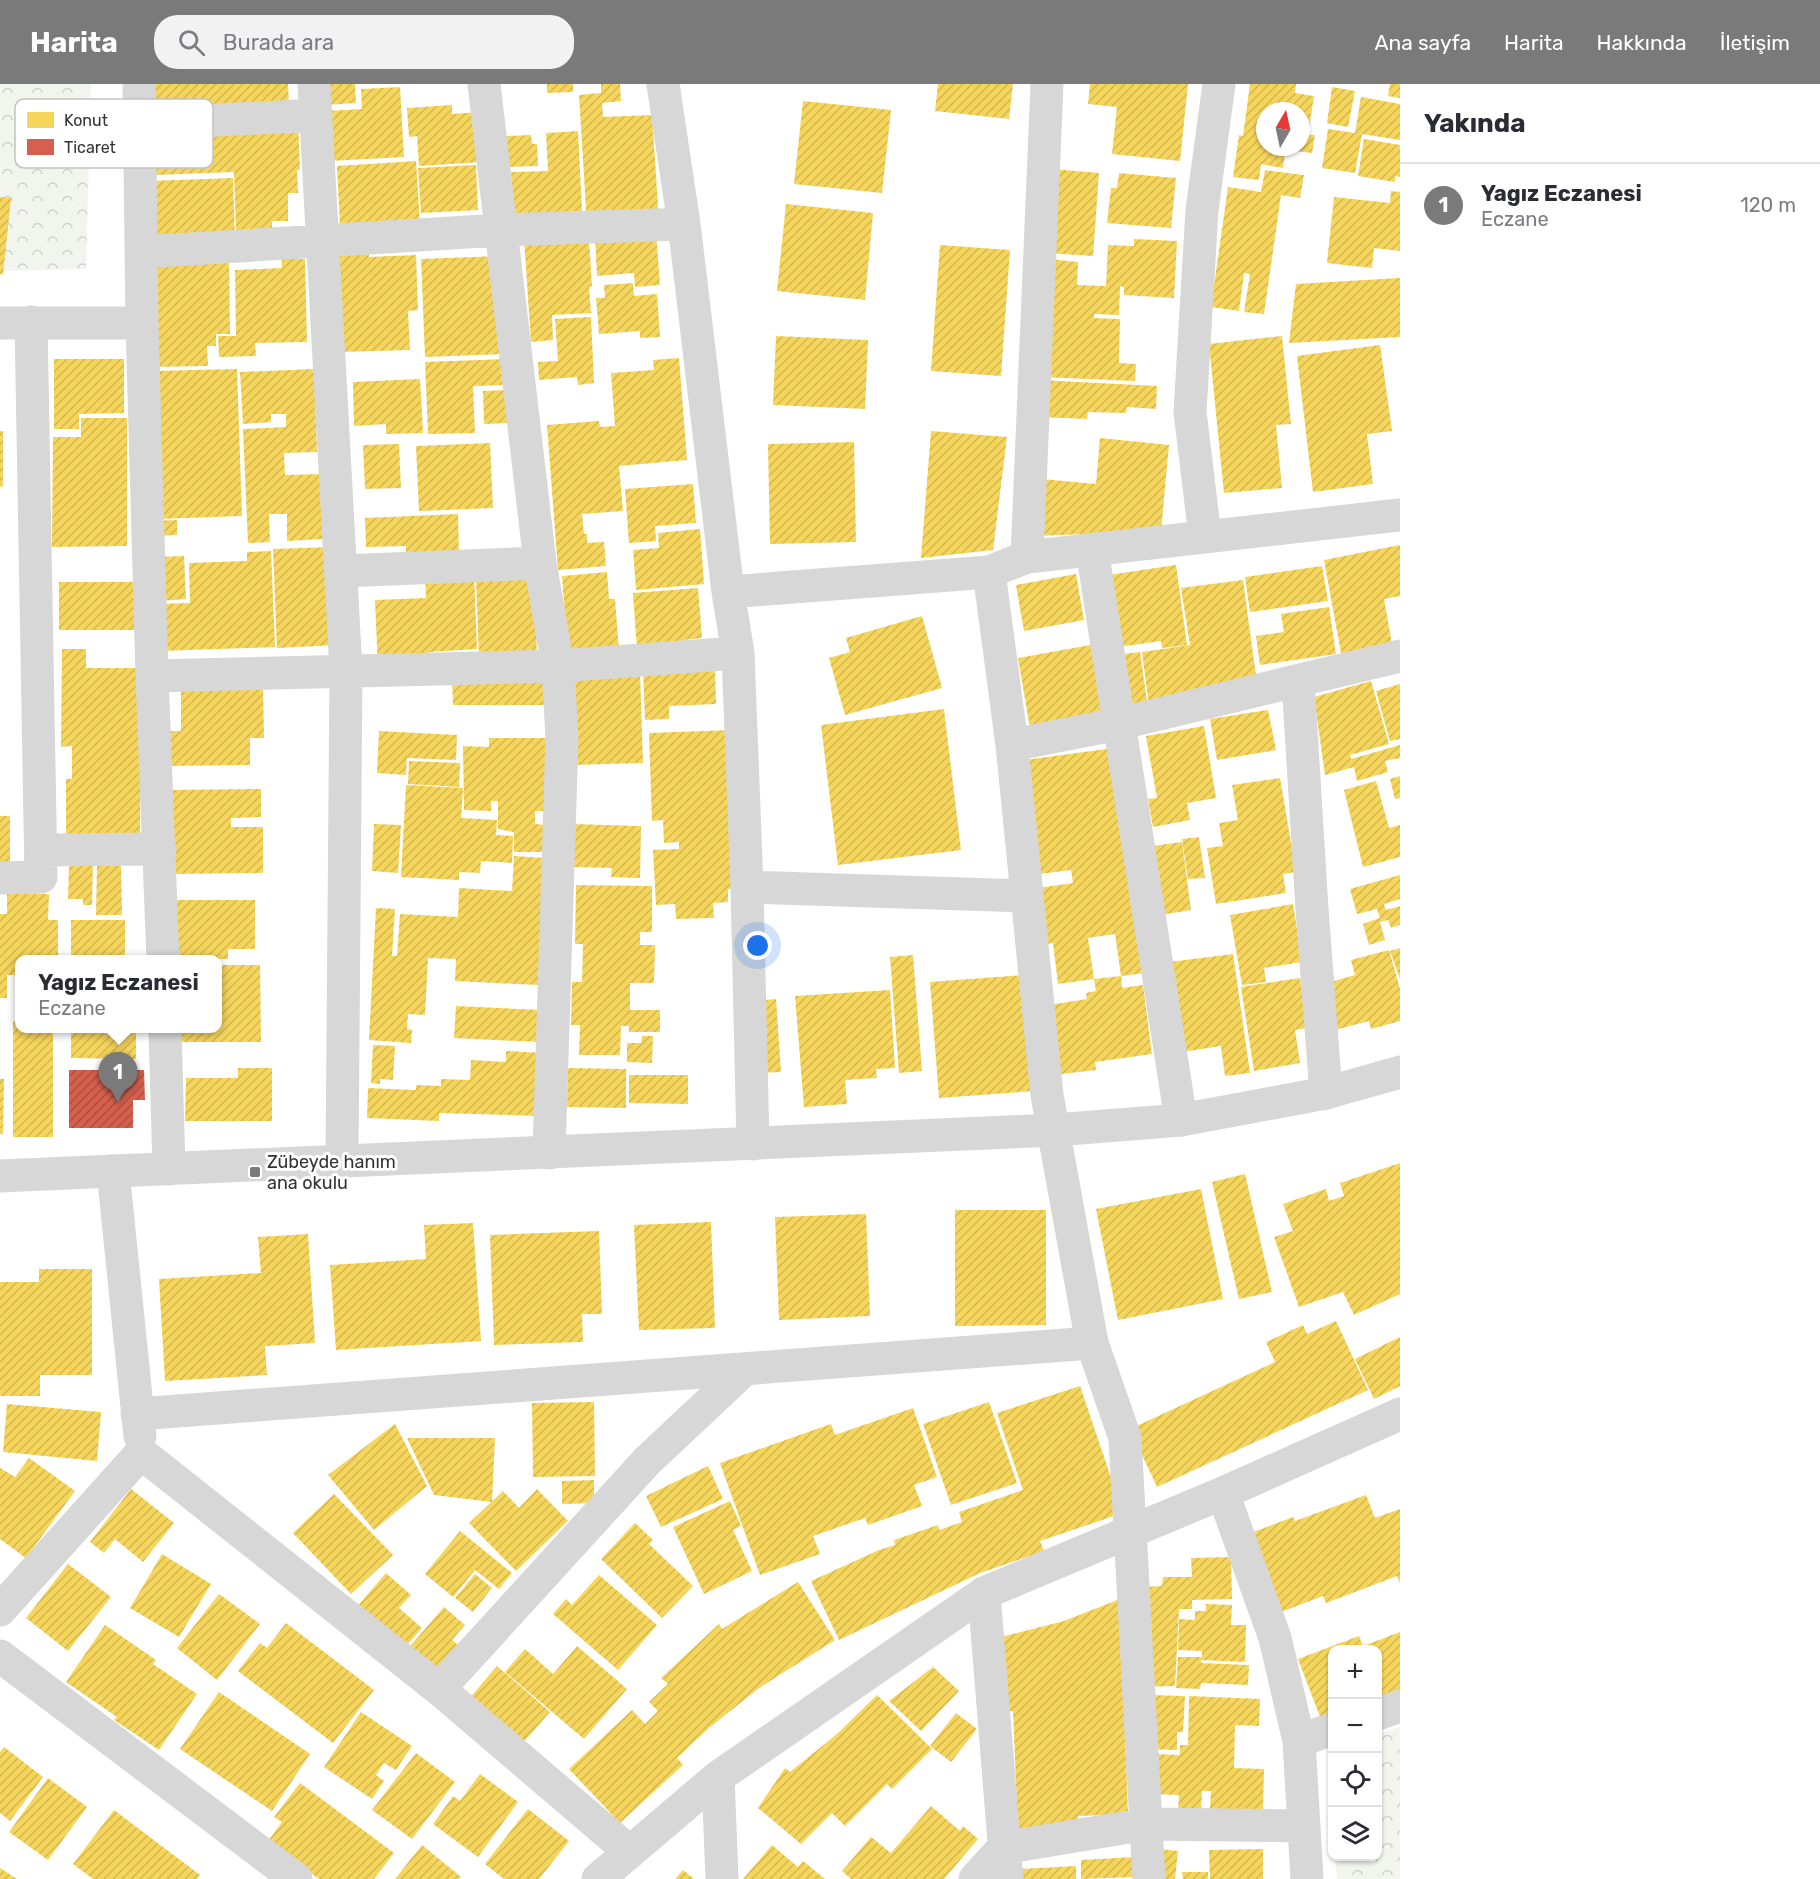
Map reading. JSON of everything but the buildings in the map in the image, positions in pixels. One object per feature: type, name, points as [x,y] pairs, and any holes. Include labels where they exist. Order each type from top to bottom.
[{"type":"street","points":[[139,84],[139,99]]},
{"type":"street","points":[[484,84],[540,562],[558,666],[562,738],[549,1153]]},
{"type":"street","points":[[663,84],[684,224],[728,592],[738,653],[747,887],[753,1144]]},
{"type":"street","points":[[1027,557],[1047,84]]},
{"type":"street","points":[[1205,536],[1190,412],[1202,210],[1219,84]]},
{"type":"street","points":[[213,114],[315,100],[346,671],[342,1160]]},
{"type":"street","points":[[140,168],[142,323],[152,676],[163,955]]},
{"type":"street","points":[[141,252],[500,230],[684,224]]},
{"type":"street","points":[[0,878],[41,877],[16,323],[142,323]]},
{"type":"street","points":[[728,592],[989,572],[1027,557],[1400,515]]},
{"type":"street","points":[[1092,549],[1181,1120]]},
{"type":"street","points":[[342,571],[540,562]]},
{"type":"street","points":[[989,572],[1012,745],[1047,1095],[1092,1343],[1125,1438],[1149,1879]]},
{"type":"street","points":[[152,676],[558,666],[738,653]]},
{"type":"street","points":[[1012,745],[1118,724],[1400,656]]},
{"type":"street","points":[[1298,681],[1326,1093]]},
{"type":"street","points":[[41,850],[160,849]]},
{"type":"street","points":[[747,887],[1027,896]]},
{"type":"street","points":[[165,1033],[169,1169]]},
{"type":"street","points":[[0,1176],[1055,1130],[1181,1120],[1326,1093],[1400,1072]]},
{"type":"street","points":[[113,1171],[141,1453],[439,1689],[630,1852]]},
{"type":"street","points":[[137,1414],[1092,1343]]},
{"type":"street","points":[[439,1689],[647,1461],[746,1369]]},
{"type":"street","points":[[598,1879],[718,1777],[984,1593],[1223,1493],[1400,1414]]},
{"type":"street","points":[[0,1610],[141,1453]]},
{"type":"street","points":[[1223,1493],[1275,1638],[1299,1741],[1307,1879]]},
{"type":"street","points":[[984,1593],[1005,1863]]},
{"type":"street","points":[[0,1656],[296,1879]]},
{"type":"street","points":[[1382,1712],[1400,1706]]},
{"type":"street","points":[[1299,1741],[1328,1730]]},
{"type":"street","points":[[718,1777],[722,1879]]},
{"type":"street","points":[[975,1879],[1005,1863],[1147,1824],[1304,1826]]},
{"type":"green space","points":[[0,84],[91,84],[91,99],[15,99],[15,168],[89,168],[86,269],[0,271]]},
{"type":"green space","points":[[1400,1727],[1400,1879],[1337,1879],[1335,1861],[1382,1861],[1382,1733]]},
{"type":"place","name":"Yagız Eczanesi","points":[[118,1102]]},
{"type":"place","name":"Zübeyde hanım ana okulu","points":[[255,1172]]}]
